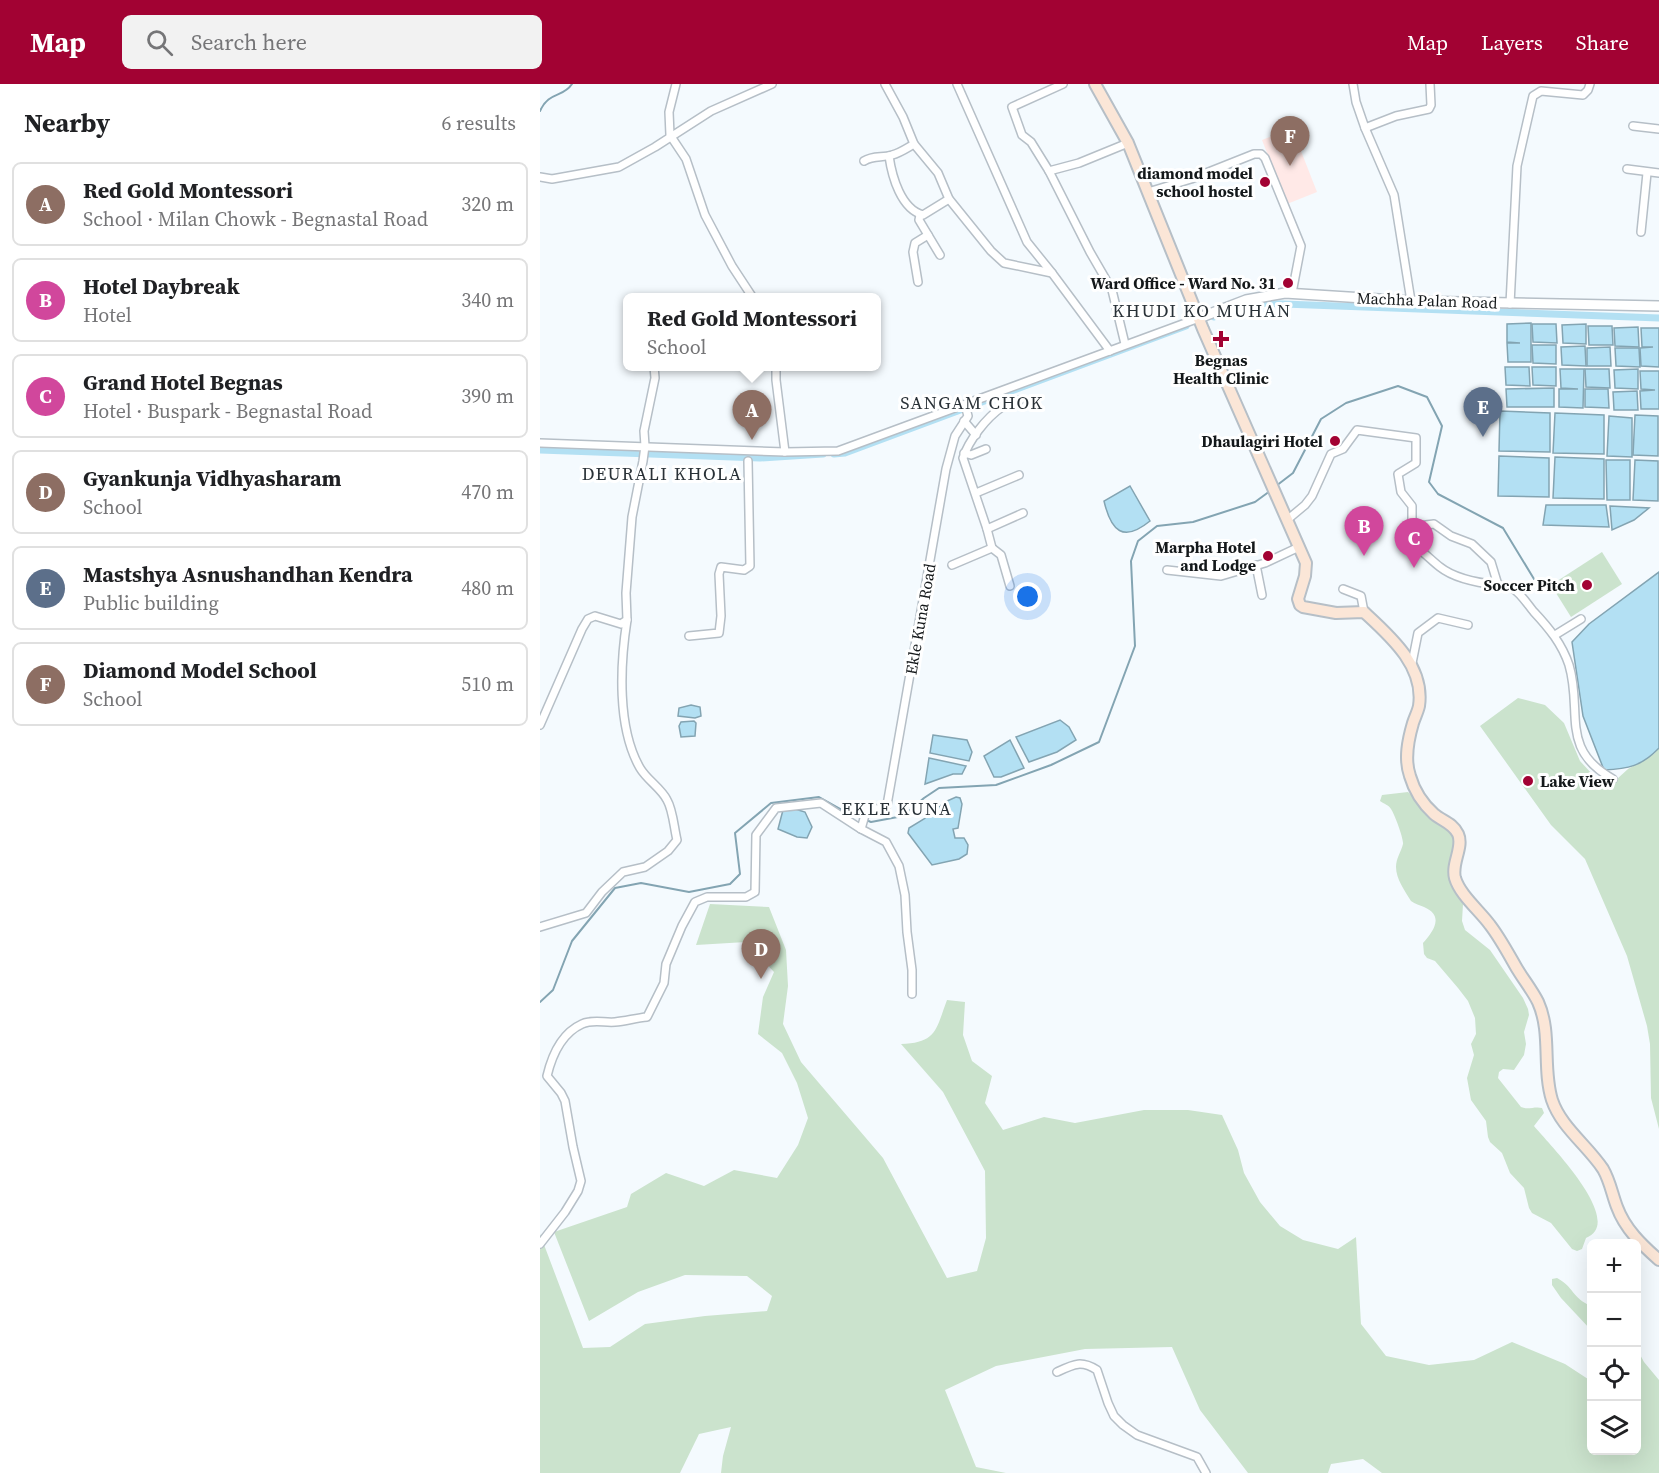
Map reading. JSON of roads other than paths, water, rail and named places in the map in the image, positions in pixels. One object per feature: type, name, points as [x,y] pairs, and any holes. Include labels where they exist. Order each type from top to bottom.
[{"type":"main road","points":[[1095,84],[1128,143],[1199,318],[1306,563],[1305,576],[1298,599],[1300,605],[1336,613],[1364,612],[1383,629],[1412,663],[1419,706],[1411,732],[1406,764],[1413,786],[1431,811],[1457,832],[1459,842],[1454,861],[1455,879],[1475,909],[1491,926],[1538,1001],[1544,1018],[1546,1068],[1552,1100],[1562,1122],[1586,1146],[1604,1171],[1617,1207],[1629,1230],[1659,1260]]},
{"type":"street","points":[[676,84],[669,112],[670,135],[686,159],[705,215],[732,266],[750,293]]},
{"type":"street","points":[[540,177],[552,179],[619,167],[711,111],[772,84]]},
{"type":"street","points":[[885,84],[903,117],[914,144],[938,173],[949,199],[991,251],[1004,263],[1052,273]]},
{"type":"street","points":[[957,84],[1028,242],[1110,351]]},
{"type":"street","points":[[1063,84],[1012,107],[1023,135],[1031,142],[1049,171],[1112,290],[1125,344]]},
{"type":"street","points":[[1353,84],[1356,102],[1365,128],[1394,195],[1412,301]]},
{"type":"street","points":[[1365,128],[1396,116],[1429,109],[1431,105],[1430,84]]},
{"type":"street","points":[[1510,304],[1517,166],[1533,96],[1541,91],[1583,94],[1588,90],[1590,84]]},
{"type":"street","points":[[1633,126],[1659,129]]},
{"type":"street","points":[[1049,171],[1078,163],[1128,143]]},
{"type":"street","points":[[864,161],[874,157],[889,156],[914,144]]},
{"type":"street","points":[[1148,192],[1254,154],[1261,154],[1274,178],[1301,246],[1292,292]]},
{"type":"street","points":[[889,156],[895,183],[906,206],[920,215]]},
{"type":"street","points":[[1627,169],[1659,173]]},
{"type":"street","points":[[1641,232],[1647,173]]},
{"type":"street","points":[[920,215],[949,199]]},
{"type":"street","points":[[920,215],[920,220],[939,255]]},
{"type":"street","points":[[918,282],[913,252],[915,243],[928,235]]},
{"type":"street","name":"Machha Palan Road","points":[[1199,318],[1246,300],[1292,292],[1412,301],[1659,306]]},
{"type":"street","points":[[540,443],[785,452],[838,451],[1199,318]]},
{"type":"street","points":[[540,927],[586,914],[602,892],[623,872],[645,867],[668,851],[677,840],[668,800],[641,769],[630,743],[623,707],[623,642],[627,620],[626,593],[632,517],[645,448],[644,430],[654,371]]},
{"type":"street","points":[[776,371],[785,452]]},
{"type":"street","points":[[1010,586],[1001,555],[992,548],[976,493],[964,464],[964,453],[976,435],[1003,406],[1020,400]]},
{"type":"street","points":[[965,405],[966,418],[976,435]]},
{"type":"street","name":"Ekle Kuna Road","points":[[861,829],[867,808],[880,809],[887,805],[946,469],[955,436],[966,418]]},
{"type":"street","points":[[1285,515],[1305,505],[1312,496],[1331,454],[1343,449],[1357,430],[1416,438],[1416,463],[1398,474],[1401,492],[1412,506],[1412,519],[1418,526]]},
{"type":"street","points":[[964,453],[971,455],[986,449]]},
{"type":"street","points":[[689,636],[719,633],[720,567],[744,570],[750,566],[748,461]]},
{"type":"street","points":[[976,493],[1018,475]]},
{"type":"street","points":[[987,529],[1023,513]]},
{"type":"street","points":[[1418,526],[1434,524],[1451,536],[1472,544],[1491,562],[1498,585]]},
{"type":"street","points":[[1418,526],[1413,536],[1414,546],[1426,553],[1442,569],[1474,582],[1512,588],[1555,635],[1569,664],[1573,680],[1575,725],[1580,746],[1592,765],[1613,779]]},
{"type":"street","points":[[1167,570],[1221,576],[1265,563],[1299,547]]},
{"type":"street","points":[[952,565],[992,548]]},
{"type":"street","points":[[1256,565],[1262,595]]},
{"type":"street","points":[[1343,589],[1361,596],[1364,612]]},
{"type":"street","points":[[540,725],[588,619],[595,616],[621,624],[627,620]]},
{"type":"street","points":[[1412,663],[1418,633],[1438,618],[1468,625]]},
{"type":"street","points":[[1555,635],[1581,619]]},
{"type":"street","points":[[540,1244],[565,1212],[578,1191],[581,1181],[566,1101],[547,1076],[549,1066],[563,1038],[583,1023],[613,1022],[647,1017],[664,983],[666,964],[682,926],[696,902],[707,897],[746,897],[755,892],[756,834],[776,808],[821,803],[886,842],[899,866],[905,895],[912,994]]},
{"type":"street","points":[[1057,1372],[1079,1363],[1097,1370],[1114,1416],[1123,1425],[1137,1435],[1197,1457],[1206,1473]]},
{"type":"water","points":[[1531,323],[1531,362],[1508,362],[1507,343],[1520,343],[1507,342],[1507,324]]},
{"type":"water","points":[[1532,324],[1556,324],[1557,343],[1533,342]]},
{"type":"water","points":[[1586,324],[1586,344],[1563,343],[1562,325]]},
{"type":"water","points":[[1588,326],[1612,326],[1613,345],[1589,345]]},
{"type":"water","points":[[1638,327],[1639,347],[1615,346],[1614,328]]},
{"type":"water","points":[[1641,328],[1659,328],[1659,367],[1641,366],[1640,348],[1653,347],[1642,347]]},
{"type":"water","points":[[1532,345],[1556,345],[1556,364],[1533,363]]},
{"type":"water","points":[[1585,346],[1586,366],[1562,365],[1561,347]]},
{"type":"water","points":[[1610,347],[1611,366],[1587,366],[1587,348]]},
{"type":"water","points":[[1615,348],[1639,348],[1640,367],[1616,366]]},
{"type":"water","points":[[1505,367],[1529,367],[1530,386],[1506,385]]},
{"type":"water","points":[[1532,367],[1556,367],[1556,386],[1533,385]]},
{"type":"water","points":[[1560,369],[1584,369],[1583,408],[1559,407],[1559,389],[1578,389],[1561,388]]},
{"type":"water","points":[[1585,369],[1609,369],[1610,388],[1586,387]]},
{"type":"water","points":[[1638,369],[1638,389],[1615,388],[1614,370]]},
{"type":"water","points":[[1640,371],[1659,371],[1659,409],[1641,409],[1640,391],[1655,390],[1641,389]]},
{"type":"water","points":[[1554,388],[1554,407],[1507,407],[1506,389]]},
{"type":"water","points":[[1585,389],[1608,389],[1609,408],[1585,407]]},
{"type":"water","points":[[1637,391],[1638,410],[1614,410],[1613,392]]},
{"type":"water","points":[[1500,411],[1550,413],[1550,452],[1499,451]]},
{"type":"water","points":[[1555,413],[1604,415],[1604,454],[1553,453]]},
{"type":"water","points":[[1635,415],[1658,416],[1658,456],[1633,455]]},
{"type":"water","points":[[1609,416],[1632,418],[1632,457],[1607,456]]},
{"type":"water","points":[[1499,456],[1549,458],[1549,497],[1498,496]]},
{"type":"water","points":[[1555,457],[1604,459],[1604,499],[1553,498]]},
{"type":"water","points":[[1606,460],[1630,460],[1630,500],[1607,500]]},
{"type":"water","points":[[1635,460],[1658,461],[1658,501],[1633,500]]},
{"type":"water","points":[[1130,486],[1150,521],[1141,528],[1125,532],[1110,520],[1104,501]]},
{"type":"water","points":[[1546,505],[1606,505],[1609,527],[1543,525]]},
{"type":"water","points":[[1610,506],[1649,508],[1634,520],[1612,530]]},
{"type":"water","points":[[1659,572],[1659,748],[1640,763],[1620,769],[1604,770],[1583,716],[1572,642],[1589,624]]},
{"type":"water","points":[[691,705],[700,707],[701,716],[695,718],[678,716],[679,708]]},
{"type":"water","points":[[1060,720],[1069,727],[1076,740],[1057,752],[1029,762],[1016,737]]},
{"type":"water","points":[[694,721],[696,723],[695,736],[681,737],[679,726],[681,722]]},
{"type":"water","points":[[933,735],[967,740],[972,752],[969,761],[930,753]]},
{"type":"water","points":[[1010,740],[1024,768],[1001,777],[994,777],[984,756]]},
{"type":"water","points":[[929,758],[966,766],[962,774],[953,774],[925,784]]},
{"type":"water","points":[[956,797],[960,798],[962,804],[958,828],[953,829],[955,838],[964,838],[968,845],[967,854],[959,859],[932,865],[908,833],[909,828],[945,802]]},
{"type":"water","points":[[795,809],[805,812],[812,827],[807,838],[797,837],[778,829],[783,810]]},
{"type":"waterway","name":"DEURALI KHOLA","points":[[540,111],[548,100],[572,84]]},
{"type":"waterway","points":[[1214,317],[1255,303],[1659,318]]},
{"type":"waterway","points":[[834,454],[845,453],[1186,326]]},
{"type":"waterway","points":[[1276,486],[1293,473],[1321,419],[1346,403],[1398,386],[1427,397],[1442,426],[1429,482],[1438,494],[1503,528],[1534,579]]},
{"type":"waterway","points":[[540,450],[760,458],[823,454]]},
{"type":"waterway","points":[[540,1002],[553,990],[572,941],[615,888],[641,883],[689,892],[730,884],[740,874],[735,833],[771,803],[819,797],[871,822],[903,816],[939,788],[996,785],[1051,765],[1099,742],[1135,646],[1131,561],[1138,541],[1157,526],[1193,522],[1255,502],[1270,491]]},
{"type":"place","name":"Diamond Model School","points":[[1290,166]]},
{"type":"place","name":"diamond model school hostel","points":[[1265,182]]},
{"type":"place","name":"Ward Office - Ward No. 31","points":[[1288,283]]},
{"type":"place","name":"Begnas Health Clinic","points":[[1221,339]]},
{"type":"place","name":"Mastshya Asnushandhan Kendra","points":[[1483,437]]},
{"type":"place","name":"Red Gold Montessori","points":[[752,440]]},
{"type":"place","name":"Dhaulagiri Hotel","points":[[1335,441]]},
{"type":"place","name":"Marpha Hotel and Lodge","points":[[1268,556]]},
{"type":"place","name":"Hotel Daybreak","points":[[1364,556]]},
{"type":"place","name":"Grand Hotel Begnas","points":[[1414,568]]},
{"type":"place","name":"Soccer Pitch","points":[[1587,585]]},
{"type":"place","name":"Lake View","points":[[1528,781]]},
{"type":"place","name":"Gyankunja Vidhyasharam","points":[[761,979]]},
{"type":"district","name":"KHUDI KO MUHAN","points":[[1202,311]]},
{"type":"district","name":"SANGAM CHOK","points":[[972,403]]},
{"type":"district","name":"DEURALI KHOLA","points":[[662,474]]},
{"type":"district","name":"EKLE KUNA","points":[[897,809]]}]
